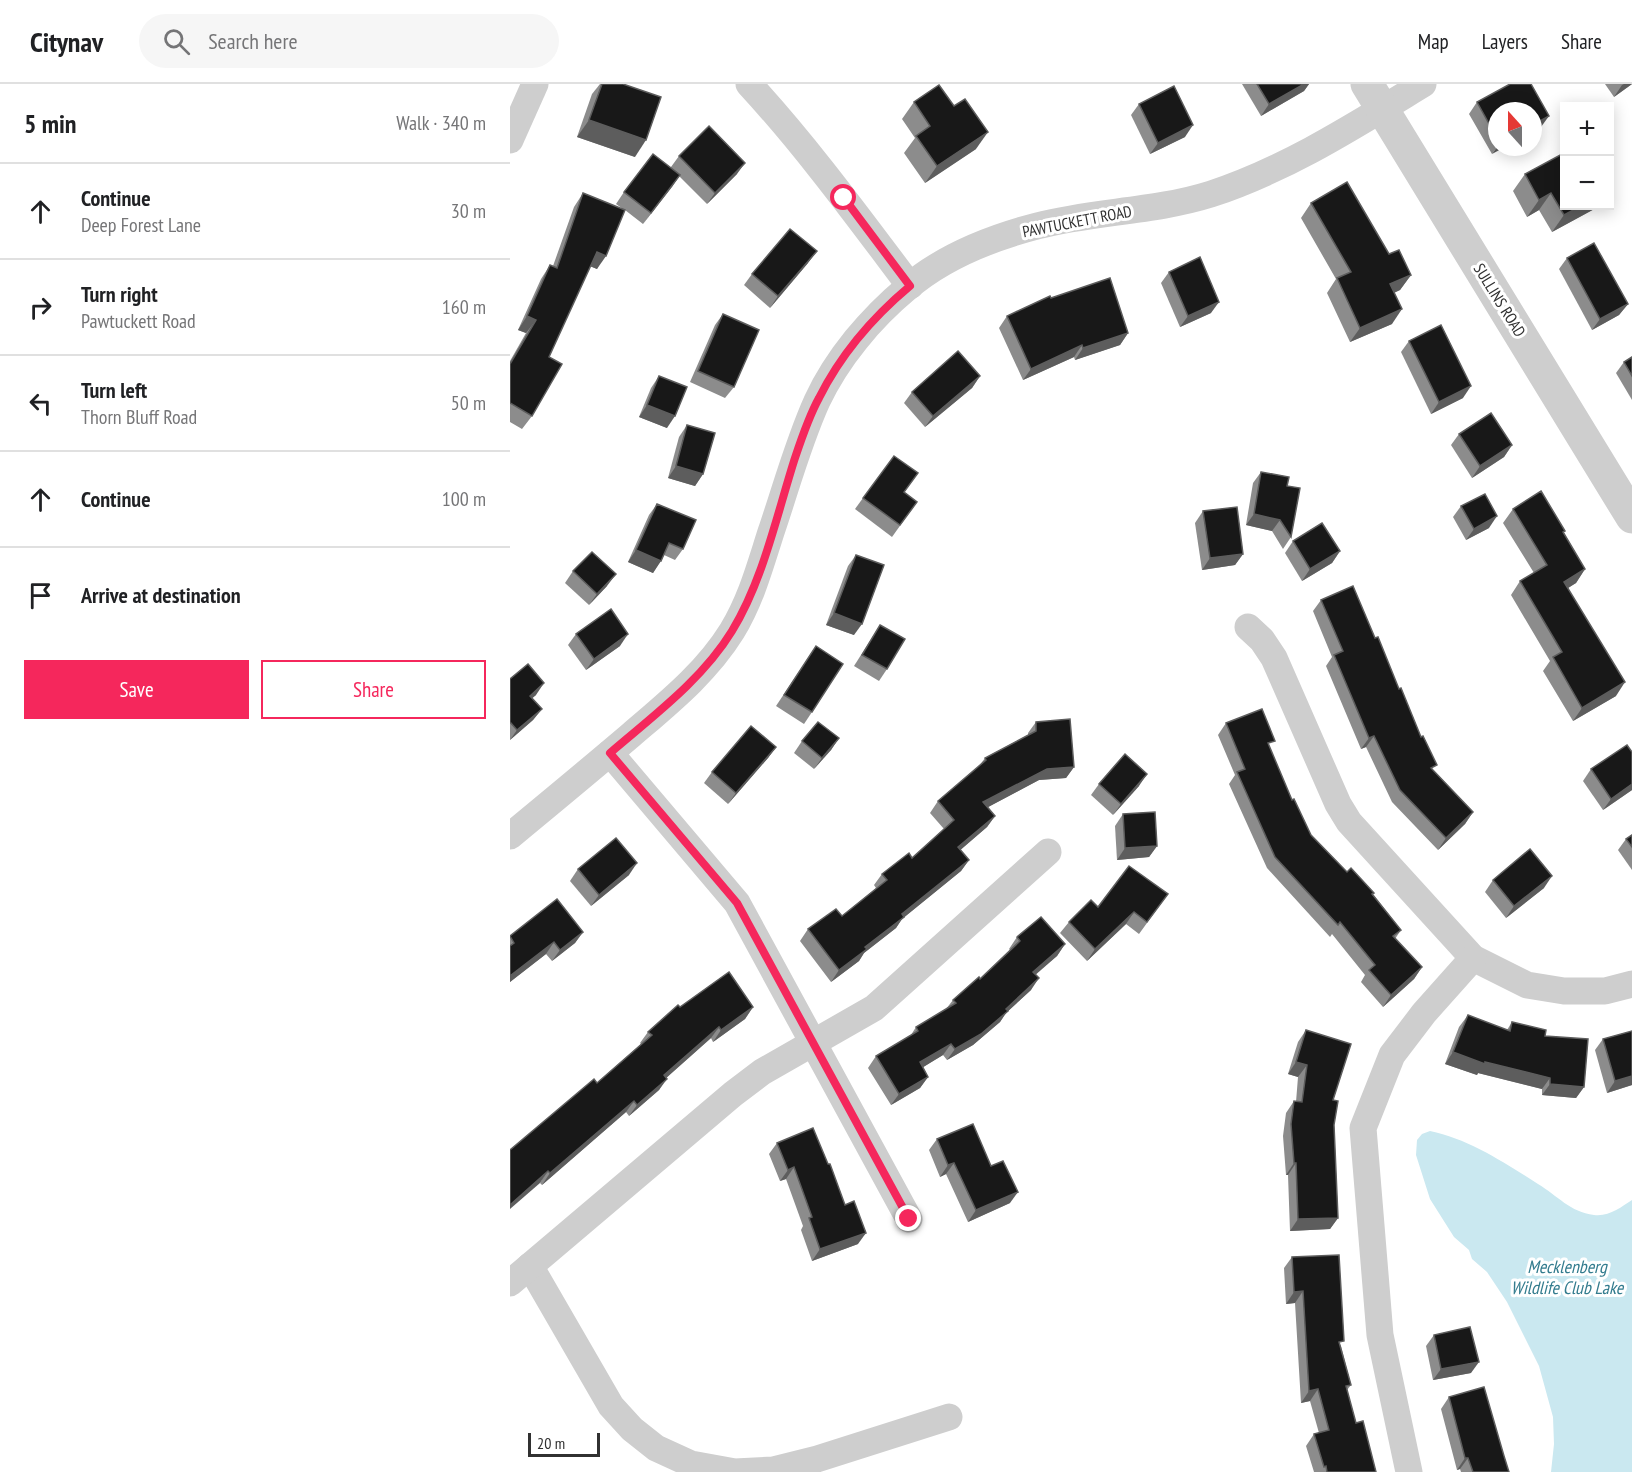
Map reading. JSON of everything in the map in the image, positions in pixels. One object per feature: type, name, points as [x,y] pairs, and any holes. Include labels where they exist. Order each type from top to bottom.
[{"type":"street","points":[[510,140],[535,84]]},
{"type":"street","points":[[749,84],[777,114],[844,198],[910,286]]},
{"type":"street","name":"PAWTUCKETT ROAD","points":[[510,837],[670,702],[704,668],[731,632],[752,593],[803,435],[818,398],[856,340],[890,303],[910,286],[929,271],[963,253],[1006,235],[1039,225],[1174,204],[1255,178],[1320,147],[1375,96],[1423,84]]},
{"type":"street","name":"SULLINS ROAD","points":[[1375,96],[1631,511]]},
{"type":"street","points":[[1248,627],[1262,640],[1274,658],[1338,804],[1349,822],[1473,958],[1527,985],[1564,992],[1605,991],[1632,984]]},
{"type":"street","points":[[610,753],[737,903],[909,1219]]},
{"type":"street","points":[[949,1416],[817,1459],[773,1470],[735,1472],[691,1464],[656,1448],[632,1429],[611,1406],[520,1274],[762,1072],[874,1008],[1048,852]]},
{"type":"street","points":[[1409,1472],[1380,1335],[1364,1128],[1392,1055],[1424,1013],[1473,958]]},
{"type":"water","name":"Mecklenberg Wildlife Club Lake","points":[[1430,1131],[1459,1140],[1486,1153],[1578,1211],[1594,1215],[1605,1214],[1632,1200],[1632,1472],[1551,1472],[1554,1444],[1553,1417],[1539,1366],[1507,1302],[1487,1272],[1472,1259],[1469,1250],[1454,1237],[1430,1199],[1416,1155],[1417,1140],[1422,1134]]},
{"type":"building","points":[[602,84],[623,84],[661,97],[646,140],[589,120]]},
{"type":"building","points":[[1257,84],[1304,84],[1269,104]]},
{"type":"building","points":[[1510,84],[1531,84],[1541,102],[1488,102],[1488,122],[1477,102]]},
{"type":"building","points":[[939,85],[954,106],[965,99],[988,132],[937,166],[916,136],[930,126],[914,102]]},
{"type":"building","points":[[1174,86],[1193,125],[1158,143],[1139,104]]},
{"type":"building","points":[[1542,104],[1549,116],[1542,120]]},
{"type":"building","points":[[709,126],[745,163],[715,193],[679,156]]},
{"type":"building","points":[[653,154],[680,175],[651,213],[624,192]]},
{"type":"building","points":[[1560,155],[1560,208],[1551,193],[1539,200],[1525,174]]},
{"type":"building","points":[[1347,182],[1389,254],[1399,250],[1411,275],[1390,284],[1402,309],[1360,328],[1337,278],[1351,272],[1311,203]]},
{"type":"building","points":[[583,193],[625,210],[606,256],[597,252],[549,357],[562,364],[532,416],[510,403],[510,364],[536,320],[527,316],[550,265],[557,268]]},
{"type":"building","points":[[1561,210],[1573,210],[1564,215]]},
{"type":"building","points":[[790,229],[817,251],[778,296],[752,274]]},
{"type":"building","points":[[1594,243],[1628,304],[1600,319],[1567,258]]},
{"type":"building","points":[[1200,257],[1219,302],[1188,316],[1169,272]]},
{"type":"building","points":[[1110,278],[1128,333],[1083,348],[1082,345],[1031,369],[1007,316],[1050,296],[1051,298]]},
{"type":"building","points":[[723,314],[759,330],[734,387],[698,371]]},
{"type":"building","points":[[1441,325],[1471,386],[1439,402],[1409,341]]},
{"type":"building","points":[[958,351],[980,376],[933,416],[912,392]]},
{"type":"building","points":[[1632,357],[1632,376],[1624,362]]},
{"type":"building","points":[[659,376],[687,387],[675,416],[647,405]]},
{"type":"building","points":[[1491,413],[1512,445],[1480,466],[1459,434]]},
{"type":"building","points":[[687,425],[715,433],[703,474],[676,466]]},
{"type":"building","points":[[894,456],[918,473],[904,492],[917,502],[900,525],[863,498]]},
{"type":"building","points":[[1261,472],[1289,477],[1287,486],[1300,488],[1291,537],[1280,520],[1254,514]]},
{"type":"building","points":[[1541,491],[1585,569],[1564,582],[1625,682],[1582,708],[1553,657],[1562,652],[1520,581],[1547,565],[1513,509]]},
{"type":"building","points":[[1485,494],[1497,516],[1474,529],[1461,506]]},
{"type":"building","points":[[657,504],[696,520],[683,549],[669,543],[661,561],[636,550]]},
{"type":"building","points":[[1237,507],[1243,554],[1210,558],[1203,511]]},
{"type":"building","points":[[1322,523],[1340,551],[1310,569],[1293,541]]},
{"type":"building","points":[[592,552],[616,574],[597,594],[573,571]]},
{"type":"building","points":[[856,555],[884,565],[862,624],[834,613]]},
{"type":"building","points":[[1353,586],[1375,638],[1378,637],[1399,689],[1401,688],[1421,737],[1423,736],[1437,765],[1431,768],[1473,812],[1446,838],[1400,790],[1374,736],[1369,738],[1334,655],[1343,651],[1321,600]]},
{"type":"building","points":[[611,609],[628,634],[594,659],[576,634]]},
{"type":"building","points":[[880,625],[905,639],[887,669],[862,655]]},
{"type":"building","points":[[816,646],[843,664],[812,712],[784,695]]},
{"type":"building","points":[[528,664],[544,683],[530,696],[542,709],[517,730],[510,722],[510,679]]},
{"type":"building","points":[[1262,709],[1275,741],[1268,743],[1292,800],[1294,799],[1311,835],[1347,872],[1351,868],[1374,893],[1372,894],[1401,930],[1393,936],[1422,967],[1391,995],[1369,970],[1375,965],[1340,922],[1338,925],[1275,857],[1237,772],[1245,769],[1226,723]]},
{"type":"building","points":[[1070,719],[1074,767],[1047,769],[983,802],[995,816],[958,847],[969,860],[902,914],[904,917],[865,947],[867,949],[839,970],[808,929],[836,909],[842,916],[887,880],[882,874],[909,853],[912,858],[954,820],[938,801],[986,760],[985,758],[1036,731],[1036,722]]},
{"type":"building","points":[[818,722],[839,738],[822,758],[802,741]]},
{"type":"building","points":[[751,726],[776,747],[736,793],[712,772]]},
{"type":"building","points":[[1627,745],[1632,752],[1632,784],[1611,799],[1591,769]]},
{"type":"building","points":[[1125,754],[1147,774],[1121,804],[1099,784]]},
{"type":"building","points":[[1155,812],[1157,846],[1125,848],[1123,814]]},
{"type":"building","points":[[1632,835],[1632,847],[1626,839]]},
{"type":"building","points":[[616,838],[637,863],[599,895],[578,869]]},
{"type":"building","points":[[1530,849],[1552,876],[1514,906],[1493,880]]},
{"type":"building","points":[[1129,866],[1168,894],[1147,922],[1134,912],[1095,949],[1069,922],[1091,900],[1098,907]]},
{"type":"building","points":[[557,899],[583,932],[560,950],[554,942],[510,976],[510,946],[514,943],[510,936]]},
{"type":"building","points":[[1041,917],[1065,944],[1033,972],[1039,978],[1006,1009],[1008,1011],[981,1034],[955,1049],[951,1044],[920,1062],[928,1077],[899,1094],[876,1056],[918,1031],[916,1027],[956,1003],[953,1000],[979,977],[980,979],[1020,941],[1017,937]]},
{"type":"building","points":[[729,972],[753,1007],[721,1030],[719,1027],[664,1075],[667,1079],[637,1105],[634,1101],[510,1205],[510,1150],[594,1079],[597,1083],[652,1035],[648,1032],[678,1005],[680,1007]]},
{"type":"building","points":[[1468,1015],[1510,1031],[1512,1022],[1546,1030],[1545,1036],[1588,1039],[1584,1087],[1550,1084],[1550,1078],[1485,1062],[1485,1064],[1453,1052]]},
{"type":"building","points":[[1306,1030],[1351,1044],[1333,1100],[1338,1101],[1334,1125],[1338,1218],[1298,1219],[1296,1163],[1294,1163],[1291,1124],[1294,1101],[1302,1102],[1307,1065],[1296,1062]]},
{"type":"building","points":[[1632,1031],[1632,1076],[1615,1081],[1603,1039]]},
{"type":"building","points":[[973,1124],[991,1166],[1003,1161],[1018,1192],[976,1210],[954,1163],[948,1165],[937,1139]]},
{"type":"building","points":[[813,1128],[828,1164],[830,1164],[845,1205],[854,1201],[866,1233],[820,1249],[809,1218],[812,1217],[794,1167],[788,1170],[777,1143]]},
{"type":"building","points":[[1339,1255],[1344,1341],[1339,1342],[1351,1385],[1346,1386],[1356,1423],[1363,1421],[1376,1472],[1327,1472],[1314,1434],[1329,1430],[1318,1389],[1309,1391],[1303,1291],[1294,1292],[1292,1257]]},
{"type":"building","points":[[1470,1327],[1479,1362],[1441,1369],[1434,1335]]},
{"type":"building","points":[[1484,1387],[1509,1472],[1473,1472],[1468,1458],[1465,1458],[1449,1397]]},
{"type":"route","points":[[844,198],[910,286],[890,303],[856,340],[818,398],[803,435],[752,593],[731,632],[704,668],[670,702],[610,753],[737,903],[909,1219]]}]
